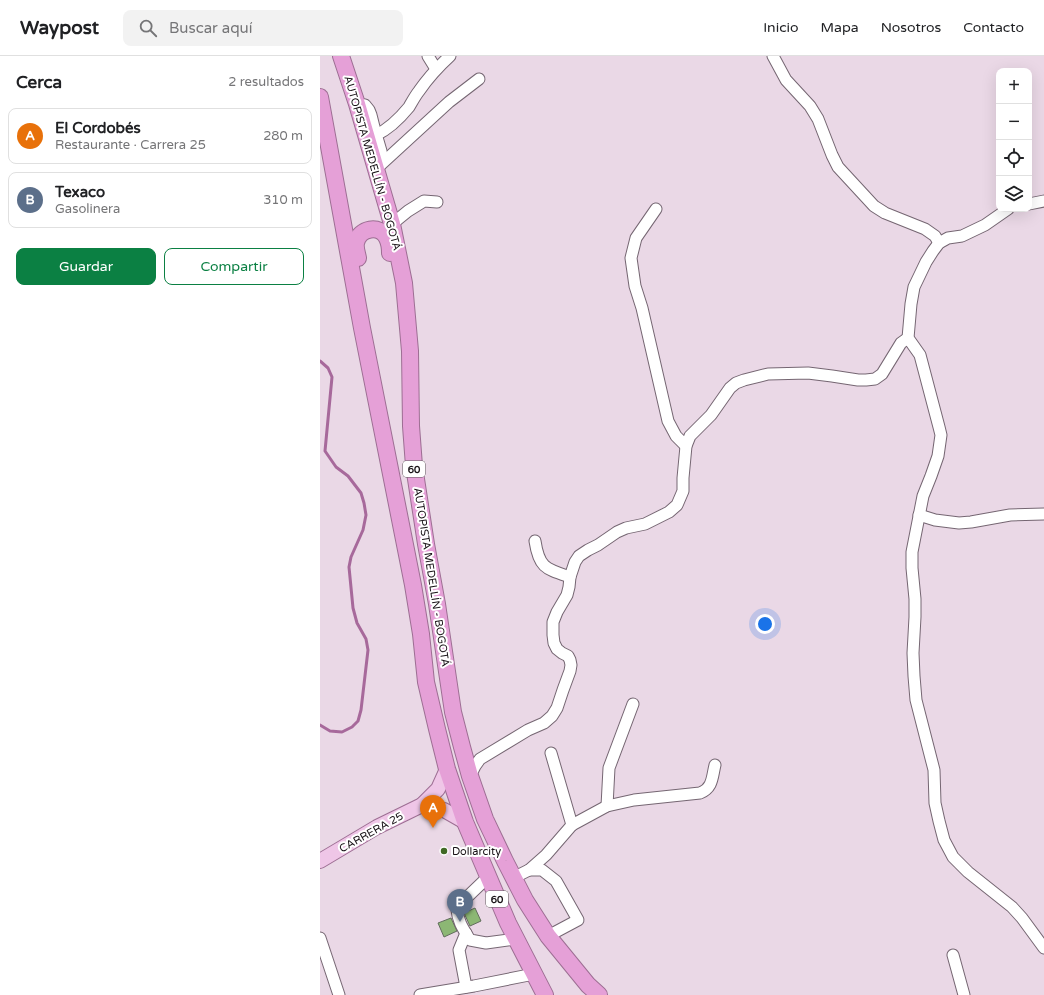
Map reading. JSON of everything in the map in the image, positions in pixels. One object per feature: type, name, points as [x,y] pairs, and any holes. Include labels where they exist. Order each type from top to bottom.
[{"type":"highway","name":"AUTOPISTA MEDELLÍN - BOGOTÁ","points":[[341,56],[357,104],[392,224],[404,283],[410,351],[411,426],[419,506],[437,604],[454,712],[470,776],[485,819],[525,900],[548,936],[593,992]]},
{"type":"highway","name":"AUTOPISTA MEDELLÍN - BOGOTÁ","points":[[320,96],[362,328],[413,585],[421,634],[426,682],[447,769],[465,822],[508,924],[545,995]]},
{"type":"highway","points":[[362,328],[367,310],[355,246],[358,237],[364,231],[370,229],[383,233],[389,244],[396,284],[400,335],[410,351]]},
{"type":"main road","name":"CARRERA 25","points":[[320,861],[377,827],[422,805],[438,789],[447,769]]},
{"type":"main road","points":[[422,805],[444,810],[465,822]]},
{"type":"street","points":[[428,56],[436,69]]},
{"type":"street","points":[[376,135],[385,131],[395,122],[436,69],[450,56]]},
{"type":"street","points":[[772,56],[786,80],[810,106],[818,119],[838,167],[874,206],[884,213],[925,229],[935,236],[939,243]]},
{"type":"street","points":[[376,169],[449,102],[479,78]]},
{"type":"street","points":[[357,104],[365,106],[369,110],[382,156],[376,169]]},
{"type":"street","points":[[392,224],[408,211],[424,201],[437,202]]},
{"type":"street","points":[[1032,203],[1044,201]]},
{"type":"street","points":[[656,209],[636,238],[631,258],[635,286],[642,308],[668,420],[676,436],[686,446]]},
{"type":"street","points":[[1004,212],[985,225],[962,236],[948,238],[939,243],[914,287],[908,338],[920,355],[941,435],[938,456],[932,476],[923,496],[912,552],[915,599],[912,653],[916,700],[934,770],[936,803],[944,840],[953,857],[968,872],[1012,907],[1044,948]]},
{"type":"street","points":[[470,776],[480,759],[552,716],[557,708],[572,665],[568,656],[557,649],[554,643],[553,622],[569,587],[570,576],[575,562],[579,556],[617,532],[626,528],[645,524],[669,512],[677,505],[683,490],[686,446],[690,436],[711,415],[730,388],[736,383],[744,380],[768,374],[808,373],[858,380],[875,379],[882,374],[900,343],[908,338]]},
{"type":"street","points":[[919,516],[959,523],[1010,515],[1044,514]]},
{"type":"street","points":[[535,541],[539,559],[542,564],[554,572],[570,576]]},
{"type":"street","points":[[607,806],[608,768],[633,704]]},
{"type":"street","points":[[552,753],[572,825]]},
{"type":"street","points":[[513,878],[529,870],[546,855],[572,825],[607,806],[634,800],[700,793],[705,791],[710,786],[715,766]]},
{"type":"street","points":[[529,870],[542,870],[556,881],[578,920],[548,936]]},
{"type":"street","points":[[488,877],[462,902],[457,910],[459,921],[470,940],[486,943],[516,939]]},
{"type":"street","points":[[466,933],[459,950],[471,989]]},
{"type":"street","points":[[320,938],[338,995]]},
{"type":"street","points":[[953,955],[964,995]]},
{"type":"street","points":[[420,995],[471,989],[534,974]]},
{"type":"building","points":[[475,908],[481,921],[470,926],[464,913]]},
{"type":"building","points":[[451,918],[457,931],[444,937],[438,923]]},
{"type":"waterway","points":[[320,361],[328,368],[332,377],[325,451],[336,467],[348,476],[361,493],[366,515],[363,530],[351,557],[349,567],[353,608],[357,623],[366,639],[368,650],[361,710],[358,721],[352,727],[342,732],[330,731],[320,725]]},
{"type":"place","name":"El Cordobés","points":[[433,828]]},
{"type":"place","name":"Dollarcity","points":[[444,851]]},
{"type":"place","name":"Texaco","points":[[460,922]]}]
